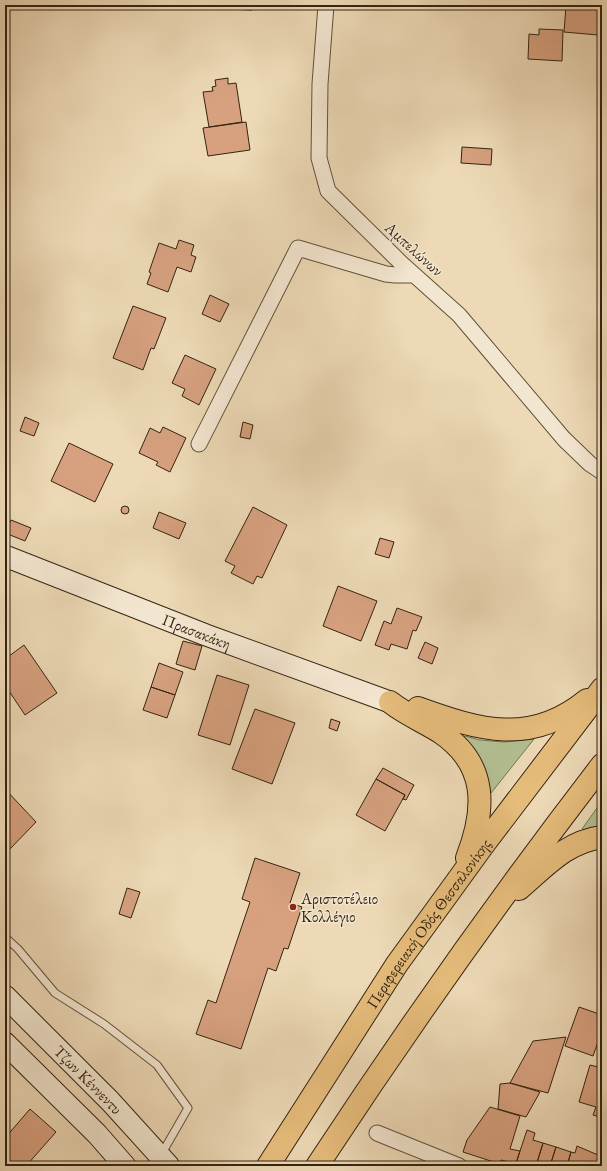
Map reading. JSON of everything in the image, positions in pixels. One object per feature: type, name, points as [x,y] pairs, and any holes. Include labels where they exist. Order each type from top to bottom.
[{"type":"highway","points":[[390,702],[410,705],[482,728],[522,730],[556,719],[578,708],[602,688]]},
{"type":"highway","name":"Περιφερειακή Οδός Θεσσαλονίκης","points":[[268,1166],[393,970],[453,886],[602,688]]},
{"type":"highway","points":[[390,702],[440,732],[458,746],[467,755],[475,772],[480,797],[479,818],[470,850],[453,886]]},
{"type":"highway","points":[[317,1166],[405,1036],[495,909],[534,854],[602,764]]},
{"type":"highway","points":[[495,909],[564,850],[582,841],[602,837]]},
{"type":"street","name":"Αμπελώνων","points":[[326,5],[320,84],[319,158],[328,191],[414,275],[459,315],[564,439],[590,464],[602,472]]},
{"type":"street","points":[[199,444],[298,248],[386,274],[400,276],[414,275]]},
{"type":"street","name":"Πρασακάκη","points":[[5,556],[206,635],[390,702]]},
{"type":"street","name":"Τζων Κέννεντυ","points":[[5,996],[110,1101],[164,1161]]},
{"type":"street","name":"Τζων Κέννεντυ","points":[[5,1043],[97,1134],[125,1166]]},
{"type":"street","points":[[377,1133],[459,1166]]},
{"type":"lane","points":[[5,937],[18,949],[55,993],[104,1024],[157,1065],[184,1101],[188,1108],[164,1161]]},
{"type":"green space","points":[[465,736],[480,740],[504,742],[534,739],[491,793],[484,766],[464,738]]},
{"type":"green space","points":[[602,801],[602,827],[583,830],[582,829]]},
{"type":"building","points":[[203,5],[252,5],[252,10],[203,8]]},
{"type":"building","points":[[566,6],[600,9],[598,35],[564,32]]},
{"type":"building","points":[[539,29],[563,30],[562,61],[528,59],[529,34],[539,35]]},
{"type":"building","points":[[228,78],[228,84],[236,83],[242,122],[209,127],[203,92],[213,91],[212,87],[216,86],[215,80]]},
{"type":"building","points":[[246,122],[250,150],[208,156],[203,128]]},
{"type":"building","points":[[462,147],[492,149],[491,165],[461,163]]},
{"type":"building","points":[[179,240],[194,245],[191,255],[196,257],[191,272],[177,267],[168,292],[147,284],[151,273],[149,272],[159,243],[176,249]]},
{"type":"building","points":[[210,295],[229,304],[220,322],[202,314]]},
{"type":"building","points":[[133,306],[166,318],[154,349],[151,348],[143,370],[113,358]]},
{"type":"building","points":[[185,355],[216,369],[199,405],[182,396],[185,389],[172,383]]},
{"type":"building","points":[[25,417],[39,423],[34,436],[20,431]]},
{"type":"building","points":[[243,422],[253,425],[250,439],[240,437]]},
{"type":"building","points":[[163,427],[186,438],[170,472],[156,465],[158,462],[139,453],[150,428],[160,433]]},
{"type":"building","points":[[69,443],[113,464],[95,502],[51,481]]},
{"type":"building","points":[[123,506],[127,506],[129,510],[127,514],[123,514],[121,512],[121,508]]},
{"type":"building","points":[[253,507],[287,525],[262,578],[257,576],[253,584],[231,573],[235,566],[225,561]]},
{"type":"building","points":[[159,512],[186,523],[179,539],[153,528]]},
{"type":"building","points":[[11,520],[31,528],[25,541],[5,533]]},
{"type":"building","points":[[380,538],[394,542],[389,558],[375,554]]},
{"type":"building","points":[[338,586],[377,601],[361,641],[323,626]]},
{"type":"building","points":[[397,608],[422,617],[416,631],[413,630],[407,649],[391,644],[389,650],[375,645],[384,621],[391,624]]},
{"type":"building","points":[[183,641],[202,646],[195,670],[176,664]]},
{"type":"building","points":[[425,642],[438,648],[432,664],[418,658]]},
{"type":"building","points":[[24,645],[57,693],[25,715],[5,685],[5,659]]},
{"type":"building","points":[[159,663],[183,672],[175,695],[151,687]]},
{"type":"building","points":[[217,675],[249,685],[230,745],[198,735]]},
{"type":"building","points":[[151,687],[175,695],[167,718],[143,710]]},
{"type":"building","points":[[255,709],[295,723],[272,784],[232,769]]},
{"type":"building","points":[[331,719],[340,722],[337,731],[329,728]]},
{"type":"building","points":[[383,768],[414,785],[406,800],[403,799],[405,795],[376,779]]},
{"type":"building","points":[[376,779],[405,795],[385,831],[356,815]]},
{"type":"building","points":[[5,789],[36,822],[9,850],[5,845]]},
{"type":"building","points":[[255,858],[300,873],[290,903],[302,907],[288,949],[284,948],[276,971],[268,968],[241,1049],[196,1034],[208,1000],[216,1003],[250,902],[242,899]]},
{"type":"building","points":[[127,888],[140,892],[131,918],[119,914]]},
{"type":"building","points":[[579,1007],[602,1015],[602,1031],[593,1056],[565,1046]]},
{"type":"building","points":[[566,1037],[548,1093],[510,1083],[533,1041]]},
{"type":"building","points":[[590,1065],[602,1068],[602,1118],[593,1115],[596,1107],[579,1102]]},
{"type":"building","points":[[510,1083],[540,1092],[526,1117],[498,1109],[500,1084]]},
{"type":"building","points":[[490,1107],[520,1116],[510,1149],[520,1151],[516,1164],[501,1160],[500,1164],[463,1152],[467,1140]]},
{"type":"building","points":[[30,1109],[56,1132],[26,1166],[5,1166],[5,1138]]},
{"type":"building","points":[[527,1130],[535,1133],[533,1140],[543,1143],[536,1166],[515,1166]]},
{"type":"building","points":[[543,1143],[556,1147],[550,1166],[536,1166]]},
{"type":"building","points":[[577,1146],[598,1155],[597,1160],[602,1162],[602,1166],[567,1166],[571,1152],[575,1153]]},
{"type":"building","points":[[556,1147],[571,1152],[567,1166],[550,1166]]},
{"type":"place","name":"Αριστοτέλειο Κολλέγιο","points":[[293,907]]}]
